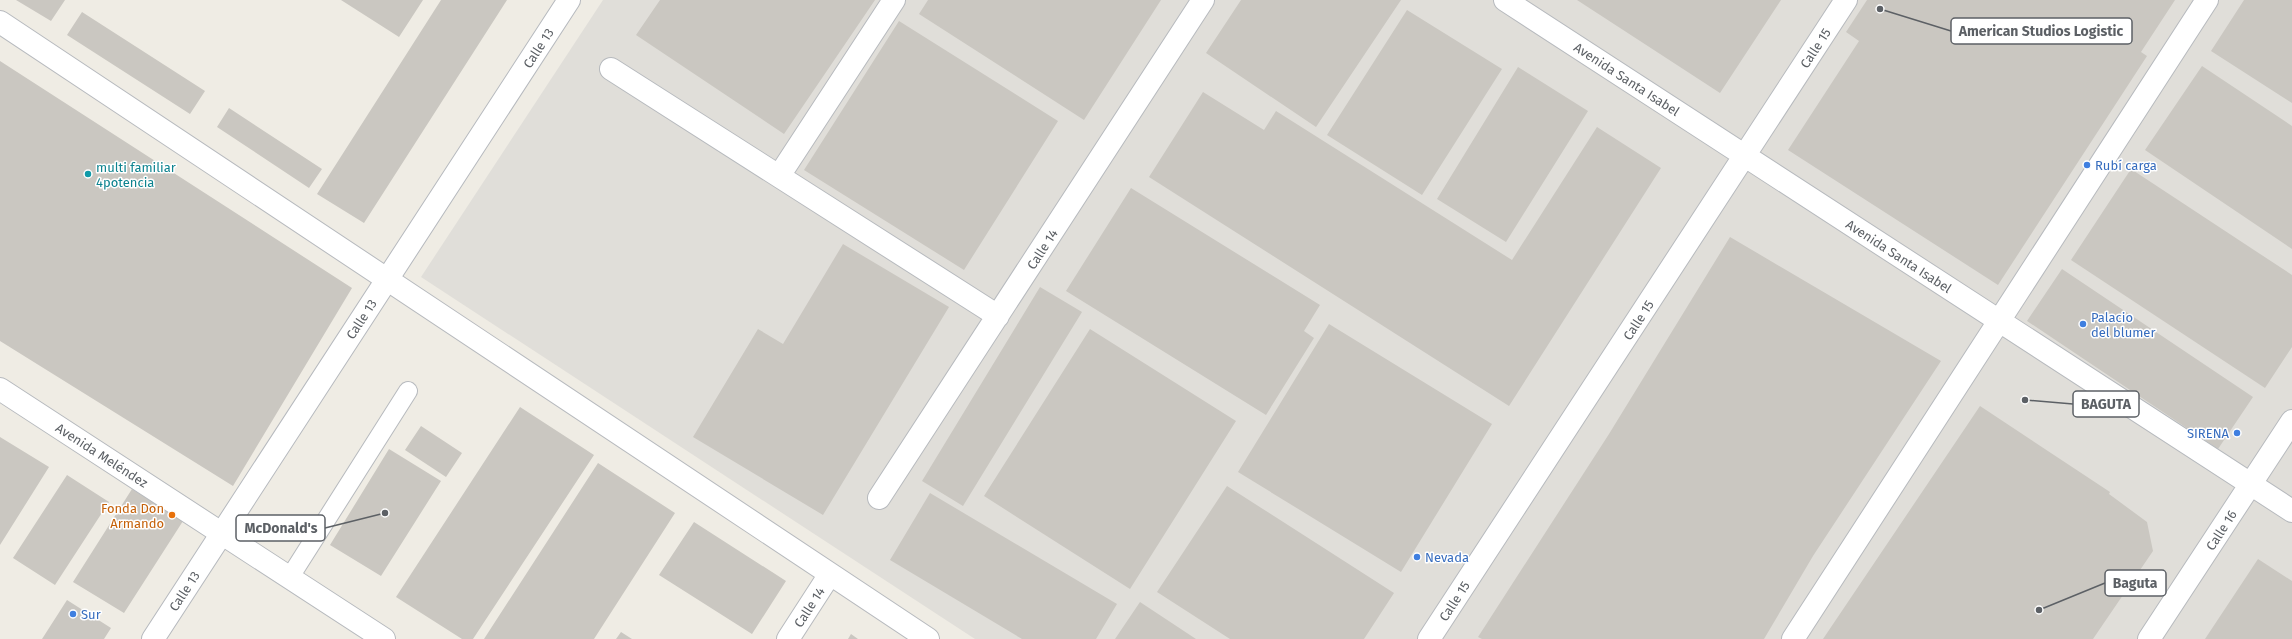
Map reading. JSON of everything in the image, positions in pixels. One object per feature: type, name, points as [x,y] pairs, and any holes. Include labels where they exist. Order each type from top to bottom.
[{"type":"street","name":"Calle 13","points":[[153,639],[569,0]]},
{"type":"street","points":[[779,176],[894,0]]},
{"type":"street","name":"Calle 14","points":[[879,498],[1204,0]]},
{"type":"street","name":"Avenida Santa Isabel","points":[[1505,0],[2292,511]]},
{"type":"street","name":"Calle 15","points":[[1429,639],[1846,0]]},
{"type":"street","points":[[1793,639],[2207,0]]},
{"type":"street","points":[[0,22],[928,639]]},
{"type":"street","points":[[611,69],[998,316]]},
{"type":"street","name":"Avenida Meléndez","points":[[0,389],[384,639]]},
{"type":"street","name":"Calle 16","points":[[2149,639],[2292,421]]},
{"type":"street","name":"Calle 14","points":[[788,639],[830,574]]},
{"type":"lane","points":[[290,577],[408,391]]},
{"type":"shaded area","points":[[603,0],[2292,0],[2292,639],[975,639],[421,277]]},
{"type":"building","points":[[16,0],[65,0],[51,21]]},
{"type":"building","points":[[341,0],[423,0],[399,37]]},
{"type":"building","points":[[441,0],[507,0],[364,223],[317,194]]},
{"type":"building","points":[[660,0],[875,0],[784,134],[636,35]]},
{"type":"building","points":[[928,0],[1161,0],[1084,120],[919,14]]},
{"type":"building","points":[[1241,0],[1401,0],[1316,127],[1206,53]]},
{"type":"building","points":[[1577,0],[1781,0],[1720,93]]},
{"type":"building","points":[[1867,0],[2175,0],[2141,52],[2147,56],[1998,285],[1788,150],[1859,41],[1846,32]]},
{"type":"building","points":[[2244,0],[2292,0],[2292,103],[2211,51]]},
{"type":"building","points":[[1407,10],[1502,69],[1422,195],[1327,135]]},
{"type":"building","points":[[82,12],[205,91],[190,114],[67,35]]},
{"type":"building","points":[[899,21],[1058,121],[964,270],[804,170]]},
{"type":"building","name":"multi familiar 4potencia","points":[[0,61],[352,288],[233,486],[0,341]]},
{"type":"building","points":[[2202,66],[2292,126],[2292,249],[2145,150]]},
{"type":"building","points":[[1518,67],[1588,111],[1506,242],[1437,199]]},
{"type":"building","points":[[1203,92],[1264,130],[1276,111],[1512,260],[1597,127],[1661,168],[1509,406],[1149,177]]},
{"type":"building","points":[[229,108],[322,169],[309,188],[217,127]]},
{"type":"building","points":[[2131,169],[2292,275],[2292,347],[2265,388],[2071,260]]},
{"type":"building","points":[[1131,188],[1320,305],[1304,331],[1314,338],[1266,415],[1066,291]]},
{"type":"building","points":[[1730,237],[1941,361],[1813,556],[1764,639],[1482,639],[1478,637],[1609,434]]},
{"type":"building","points":[[843,244],[949,307],[823,515],[693,437],[758,329],[783,344]]},
{"type":"building","points":[[2062,269],[2253,397],[2218,449],[2027,321]]},
{"type":"building","points":[[1040,287],[1082,312],[963,506],[922,481]]},
{"type":"building","points":[[1329,324],[1492,424],[1401,572],[1238,472]]},
{"type":"building","points":[[1090,329],[1236,421],[1130,589],[984,496]]},
{"type":"building","points":[[1980,406],[2110,492],[2109,494],[2147,522],[2153,551],[2093,639],[1823,639]]},
{"type":"building","points":[[520,407],[594,455],[473,639],[462,639],[396,597]]},
{"type":"building","points":[[421,426],[462,453],[446,477],[405,450]]},
{"type":"building","points":[[0,437],[49,467],[0,545]]},
{"type":"building","points":[[389,449],[441,481],[381,576],[330,545]]},
{"type":"building","points":[[598,463],[675,513],[594,639],[484,639]]},
{"type":"building","points":[[67,475],[109,502],[55,585],[13,558]]},
{"type":"building","points":[[1227,486],[1394,593],[1364,639],[1230,639],[1157,592]]},
{"type":"building","points":[[132,489],[183,521],[124,613],[73,582]]},
{"type":"building","points":[[930,493],[1117,604],[1096,639],[1022,639],[890,560]]},
{"type":"building","points":[[694,522],[786,581],[752,634],[659,575]]},
{"type":"building","points":[[2258,559],[2292,581],[2292,639],[2205,639]]},
{"type":"building","name":"Sur","points":[[67,600],[111,628],[104,639],[42,639]]},
{"type":"building","points":[[1140,602],[1196,639],[1115,639]]},
{"type":"building","points":[[621,632],[632,639],[616,639]]},
{"type":"building","points":[[851,634],[858,639],[848,639]]},
{"type":"place","name":"American Studios Logistic","points":[[1880,9]]},
{"type":"place","name":"Rubí carga","points":[[2087,165]]},
{"type":"place","name":"multi familiar 4potencia","points":[[88,174]]},
{"type":"place","name":"Palacio del blumer","points":[[2083,324]]},
{"type":"place","name":"BAGUTA","points":[[2025,400]]},
{"type":"place","name":"SIRENA","points":[[2237,433]]},
{"type":"place","name":"McDonald's","points":[[385,513]]},
{"type":"place","name":"Fonda Don Armando","points":[[172,515]]},
{"type":"place","name":"Nevada","points":[[1417,557]]},
{"type":"place","name":"Baguta","points":[[2039,610]]},
{"type":"place","name":"Sur","points":[[73,614]]}]
